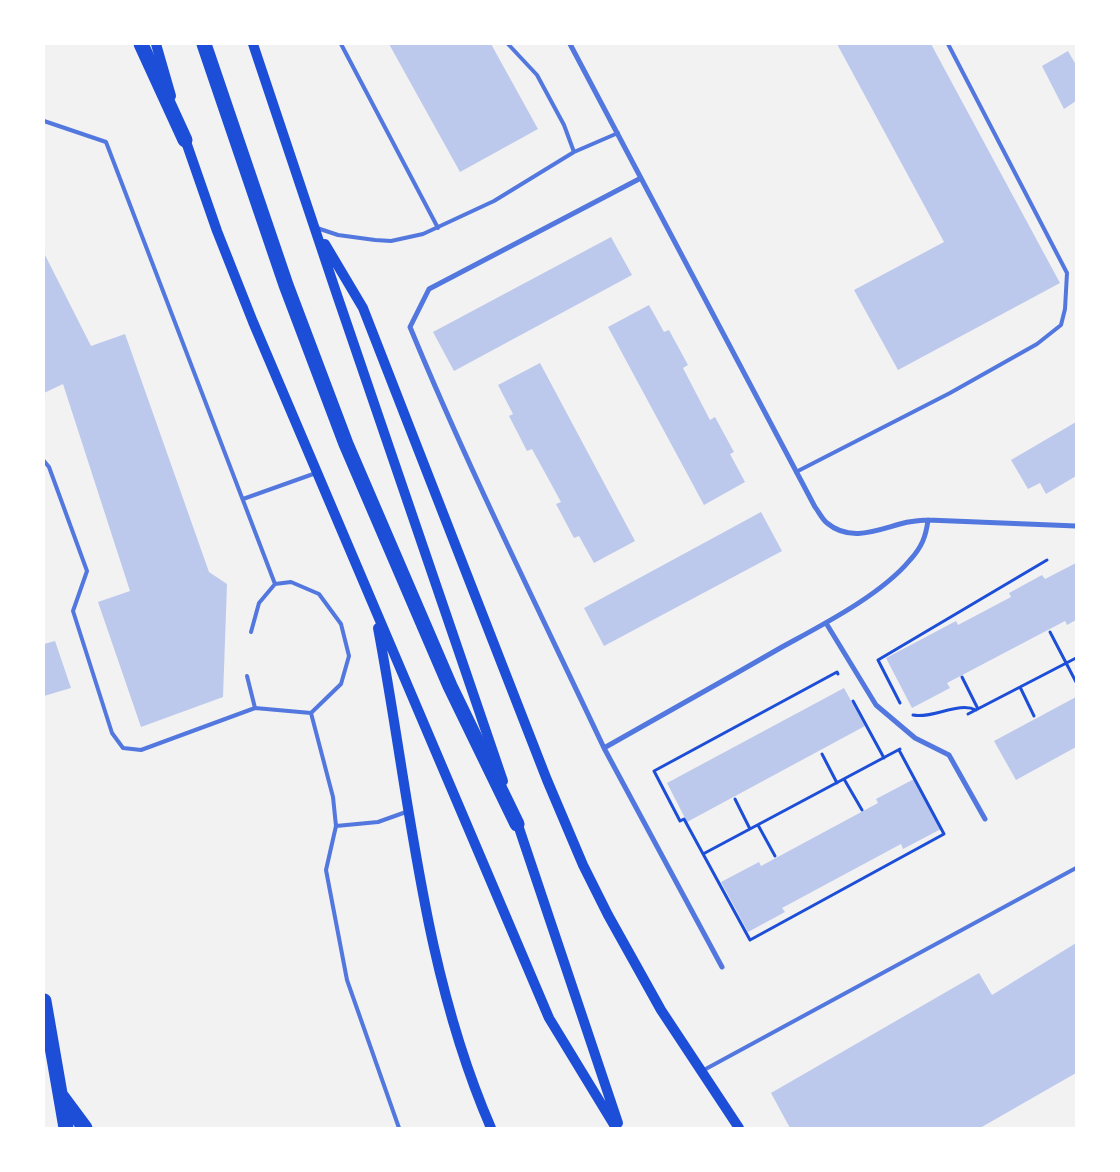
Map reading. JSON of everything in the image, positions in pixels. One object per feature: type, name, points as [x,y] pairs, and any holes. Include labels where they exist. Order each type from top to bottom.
[{"type":"highway","points":[[141,44],[185,140]]},
{"type":"highway","points":[[204,44],[286,285],[346,444],[450,686],[517,824]]},
{"type":"highway","points":[[44,1001],[66,1128]]},
{"type":"highway","points":[[61,1096],[72,1128]]},
{"type":"highway","points":[[61,1096],[85,1128]]},
{"type":"main road","points":[[156,44],[185,140],[217,231],[316,474],[549,1018],[618,1128]]},
{"type":"main road","points":[[253,44],[618,1128]]},
{"type":"main road","points":[[316,228],[363,308],[583,865],[661,1010],[700,1072],[739,1128]]},
{"type":"main road","points":[[374,610],[392,705],[427,917],[455,1029],[491,1128]]},
{"type":"street","points":[[570,44],[796,472],[815,507],[826,522],[836,529],[848,533],[863,534],[909,522],[928,520],[1076,526]]},
{"type":"street","points":[[641,178],[429,289],[410,327],[431,378],[491,509],[604,748],[722,967]]},
{"type":"street","points":[[604,748],[826,623],[870,594],[895,576],[910,560],[926,535],[928,520]]},
{"type":"street","points":[[826,623],[876,705],[913,737],[949,755],[985,819]]},
{"type":"lane","points":[[341,44],[438,228]]},
{"type":"lane","points":[[508,44],[537,75],[564,125],[574,152]]},
{"type":"lane","points":[[796,472],[950,393],[1037,344],[1061,326],[1067,273],[948,44]]},
{"type":"lane","points":[[44,122],[106,142],[275,584]]},
{"type":"lane","points":[[316,228],[347,237],[391,241],[409,238],[438,228],[494,201],[574,152],[618,134]]},
{"type":"lane","points":[[44,461],[49,467],[87,571],[73,611],[112,734],[123,748],[141,750],[255,708],[311,713],[341,684],[349,656],[341,624],[318,594],[291,582],[275,584],[258,603],[251,632]]},
{"type":"lane","points":[[243,499],[316,474]]},
{"type":"lane","points":[[247,676],[255,708]]},
{"type":"lane","points":[[311,713],[333,797],[336,826],[326,870],[347,980],[400,1128]]},
{"type":"lane","points":[[336,826],[378,822],[408,811]]},
{"type":"lane","points":[[700,1072],[1076,868]]},
{"type":"path","points":[[902,707],[878,660],[1047,560]]},
{"type":"path","points":[[1050,632],[1076,682]]},
{"type":"path","points":[[968,714],[1076,658]]},
{"type":"path","points":[[842,681],[837,672],[654,771],[680,821],[684,819],[750,940],[944,834],[899,750]]},
{"type":"path","points":[[962,677],[977,709]]},
{"type":"path","points":[[1020,687],[1034,716]]},
{"type":"path","points":[[851,698],[884,758]]},
{"type":"path","points":[[911,714],[924,715],[968,707],[977,709]]},
{"type":"path","points":[[703,854],[899,750],[913,737]]},
{"type":"path","points":[[822,754],[837,783]]},
{"type":"path","points":[[844,780],[862,810]]},
{"type":"path","points":[[735,799],[750,829]]},
{"type":"path","points":[[758,825],[775,856]]},
{"type":"building","points":[[389,44],[491,44],[538,129],[460,172]]},
{"type":"building","points":[[837,44],[931,44],[1060,283],[898,370],[854,290],[944,242]]},
{"type":"building","points":[[1068,51],[1076,65],[1076,101],[1064,109],[1042,66]]},
{"type":"building","points":[[611,237],[632,275],[454,371],[433,332]]},
{"type":"building","points":[[44,253],[91,346],[125,334],[209,572],[227,584],[223,697],[141,727],[98,602],[130,591],[63,384],[44,393]]},
{"type":"building","points":[[649,305],[664,332],[669,330],[688,365],[683,368],[710,420],[715,417],[734,452],[730,454],[745,482],[704,505],[608,327]]},
{"type":"building","points":[[540,363],[635,541],[594,563],[579,536],[574,538],[556,504],[561,502],[532,449],[527,451],[509,416],[513,414],[498,385]]},
{"type":"building","points":[[1076,422],[1076,476],[1046,494],[1040,483],[1028,489],[1011,460]]},
{"type":"building","points":[[761,512],[782,551],[604,646],[584,608]]},
{"type":"building","points":[[1076,563],[1076,620],[1067,625],[1065,621],[947,683],[950,688],[912,708],[886,658],[956,621],[958,625],[1011,597],[1009,593],[1042,575],[1045,579]]},
{"type":"building","points":[[55,641],[71,688],[44,696],[44,644]]},
{"type":"building","points":[[844,688],[865,726],[687,822],[667,783]]},
{"type":"building","points":[[1076,697],[1076,747],[1016,780],[994,741]]},
{"type":"building","points":[[914,779],[941,829],[903,849],[901,844],[782,908],[785,912],[748,932],[721,882],[759,862],[761,866],[878,803],[876,799]]},
{"type":"building","points":[[1076,943],[1076,1073],[980,1128],[790,1128],[771,1093],[979,973],[992,995]]}]
